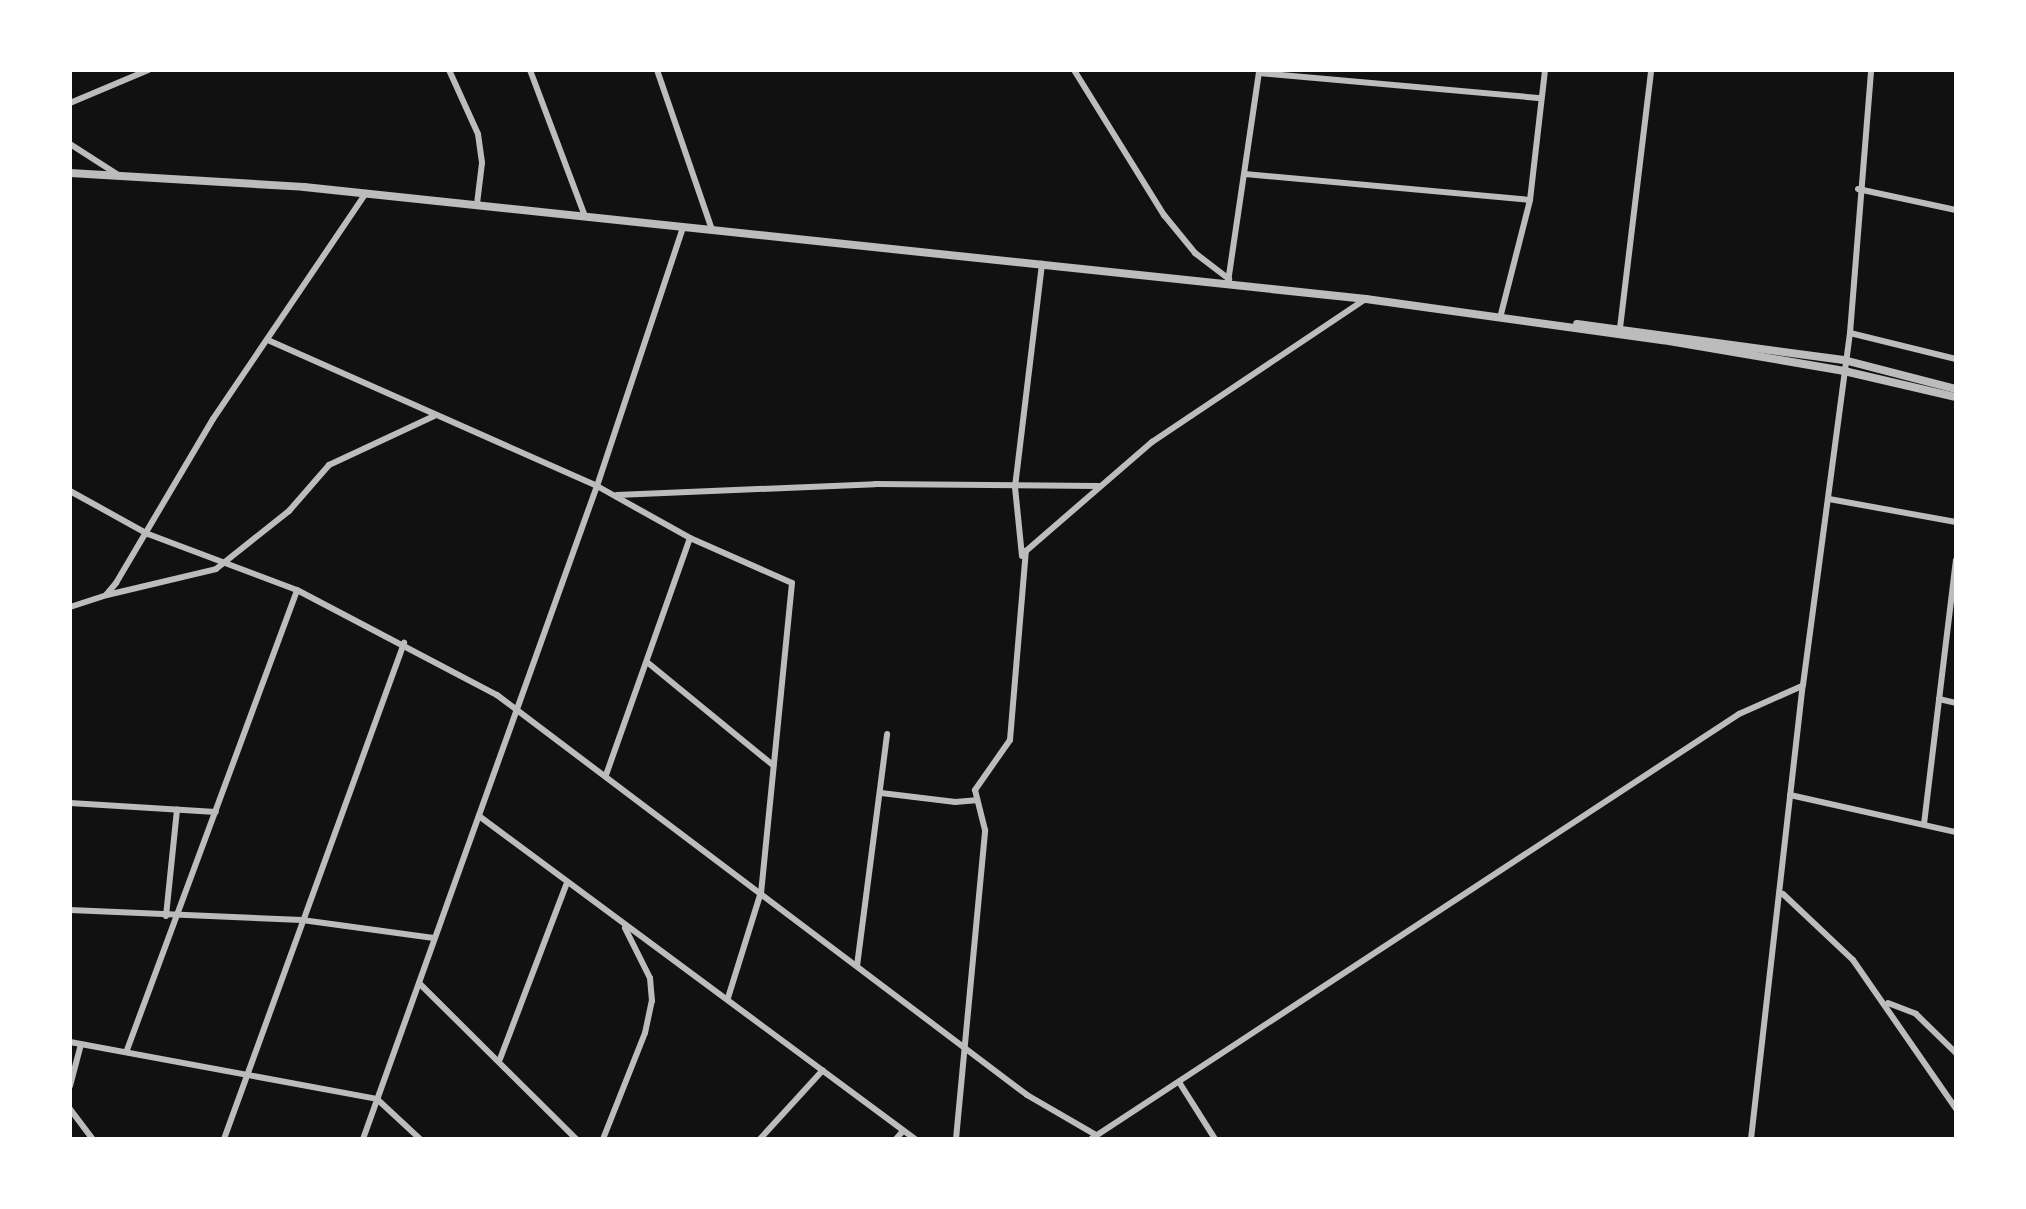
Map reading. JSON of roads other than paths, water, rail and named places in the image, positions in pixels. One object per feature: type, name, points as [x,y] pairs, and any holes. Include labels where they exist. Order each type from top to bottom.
[{"type":"street","points":[[70,103],[148,70]]},
{"type":"street","points":[[448,70],[478,134],[482,162],[477,204]]},
{"type":"street","points":[[530,70],[585,216]]},
{"type":"street","points":[[657,70],[712,230]]},
{"type":"street","points":[[1074,70],[1164,215],[1195,253],[1228,282]]},
{"type":"street","points":[[1500,318],[1530,200],[1544,70]]},
{"type":"street","points":[[1620,328],[1651,70]]},
{"type":"street","points":[[1752,1139],[1803,685],[1850,333],[1858,189],[1871,70]]},
{"type":"street","points":[[1228,282],[1259,72],[1542,98]]},
{"type":"street","points":[[70,144],[117,174]]},
{"type":"street","points":[[70,173],[477,204],[1228,282],[1500,318],[1844,371],[1956,397]]},
{"type":"street","points":[[1245,174],[1530,200]]},
{"type":"street","points":[[1858,189],[1956,210]]},
{"type":"street","points":[[106,595],[148,534],[205,432],[366,194]]},
{"type":"street","points":[[363,1139],[597,486],[683,227]]},
{"type":"street","points":[[956,1139],[985,830],[976,800],[980,779],[1010,740],[1023,562],[1015,487],[1042,264]]},
{"type":"street","points":[[1023,562],[1032,542],[1152,442],[1366,299]]},
{"type":"street","points":[[1500,318],[1620,328],[1844,360],[1956,389]]},
{"type":"street","points":[[1850,333],[1956,360]]},
{"type":"street","points":[[270,341],[597,486],[690,538],[792,583],[761,892],[728,998]]},
{"type":"street","points":[[70,606],[209,571],[288,510],[329,465],[434,416]]},
{"type":"street","points":[[616,495],[875,484],[1098,486]]},
{"type":"street","points":[[70,491],[148,534],[228,560],[297,590],[497,695],[1027,1095],[1094,1137],[1739,714],[1803,685]]},
{"type":"street","points":[[1829,498],[1956,522]]},
{"type":"street","points":[[606,775],[690,538]]},
{"type":"street","points":[[1924,824],[1956,560]]},
{"type":"street","points":[[127,1050],[297,590]]},
{"type":"street","points":[[224,1139],[404,643]]},
{"type":"street","points":[[647,662],[774,766]]},
{"type":"street","points":[[1939,700],[1956,703]]},
{"type":"street","points":[[857,966],[887,734]]},
{"type":"street","points":[[881,792],[955,802],[976,800]]},
{"type":"street","points":[[1790,794],[1956,832]]},
{"type":"street","points":[[70,803],[216,812]]},
{"type":"street","points":[[166,916],[177,810]]},
{"type":"street","points":[[478,816],[566,885],[728,998],[916,1139]]},
{"type":"street","points":[[500,1059],[566,885]]},
{"type":"street","points":[[1782,894],[1854,960],[1956,1108]]},
{"type":"street","points":[[70,910],[302,920],[434,938]]},
{"type":"street","points":[[603,1139],[645,1033],[652,1000],[650,978],[622,922]]},
{"type":"street","points":[[419,983],[500,1059],[576,1139]]},
{"type":"street","points":[[1886,1002],[1916,1014],[1956,1053]]},
{"type":"street","points":[[70,1042],[377,1099],[420,1139]]},
{"type":"street","points":[[70,1086],[81,1044]]},
{"type":"street","points":[[760,1139],[824,1070]]},
{"type":"street","points":[[1180,1082],[1212,1138]]},
{"type":"street","points":[[70,1108],[93,1139]]},
{"type":"street","points":[[896,1139],[903,1131]]}]
